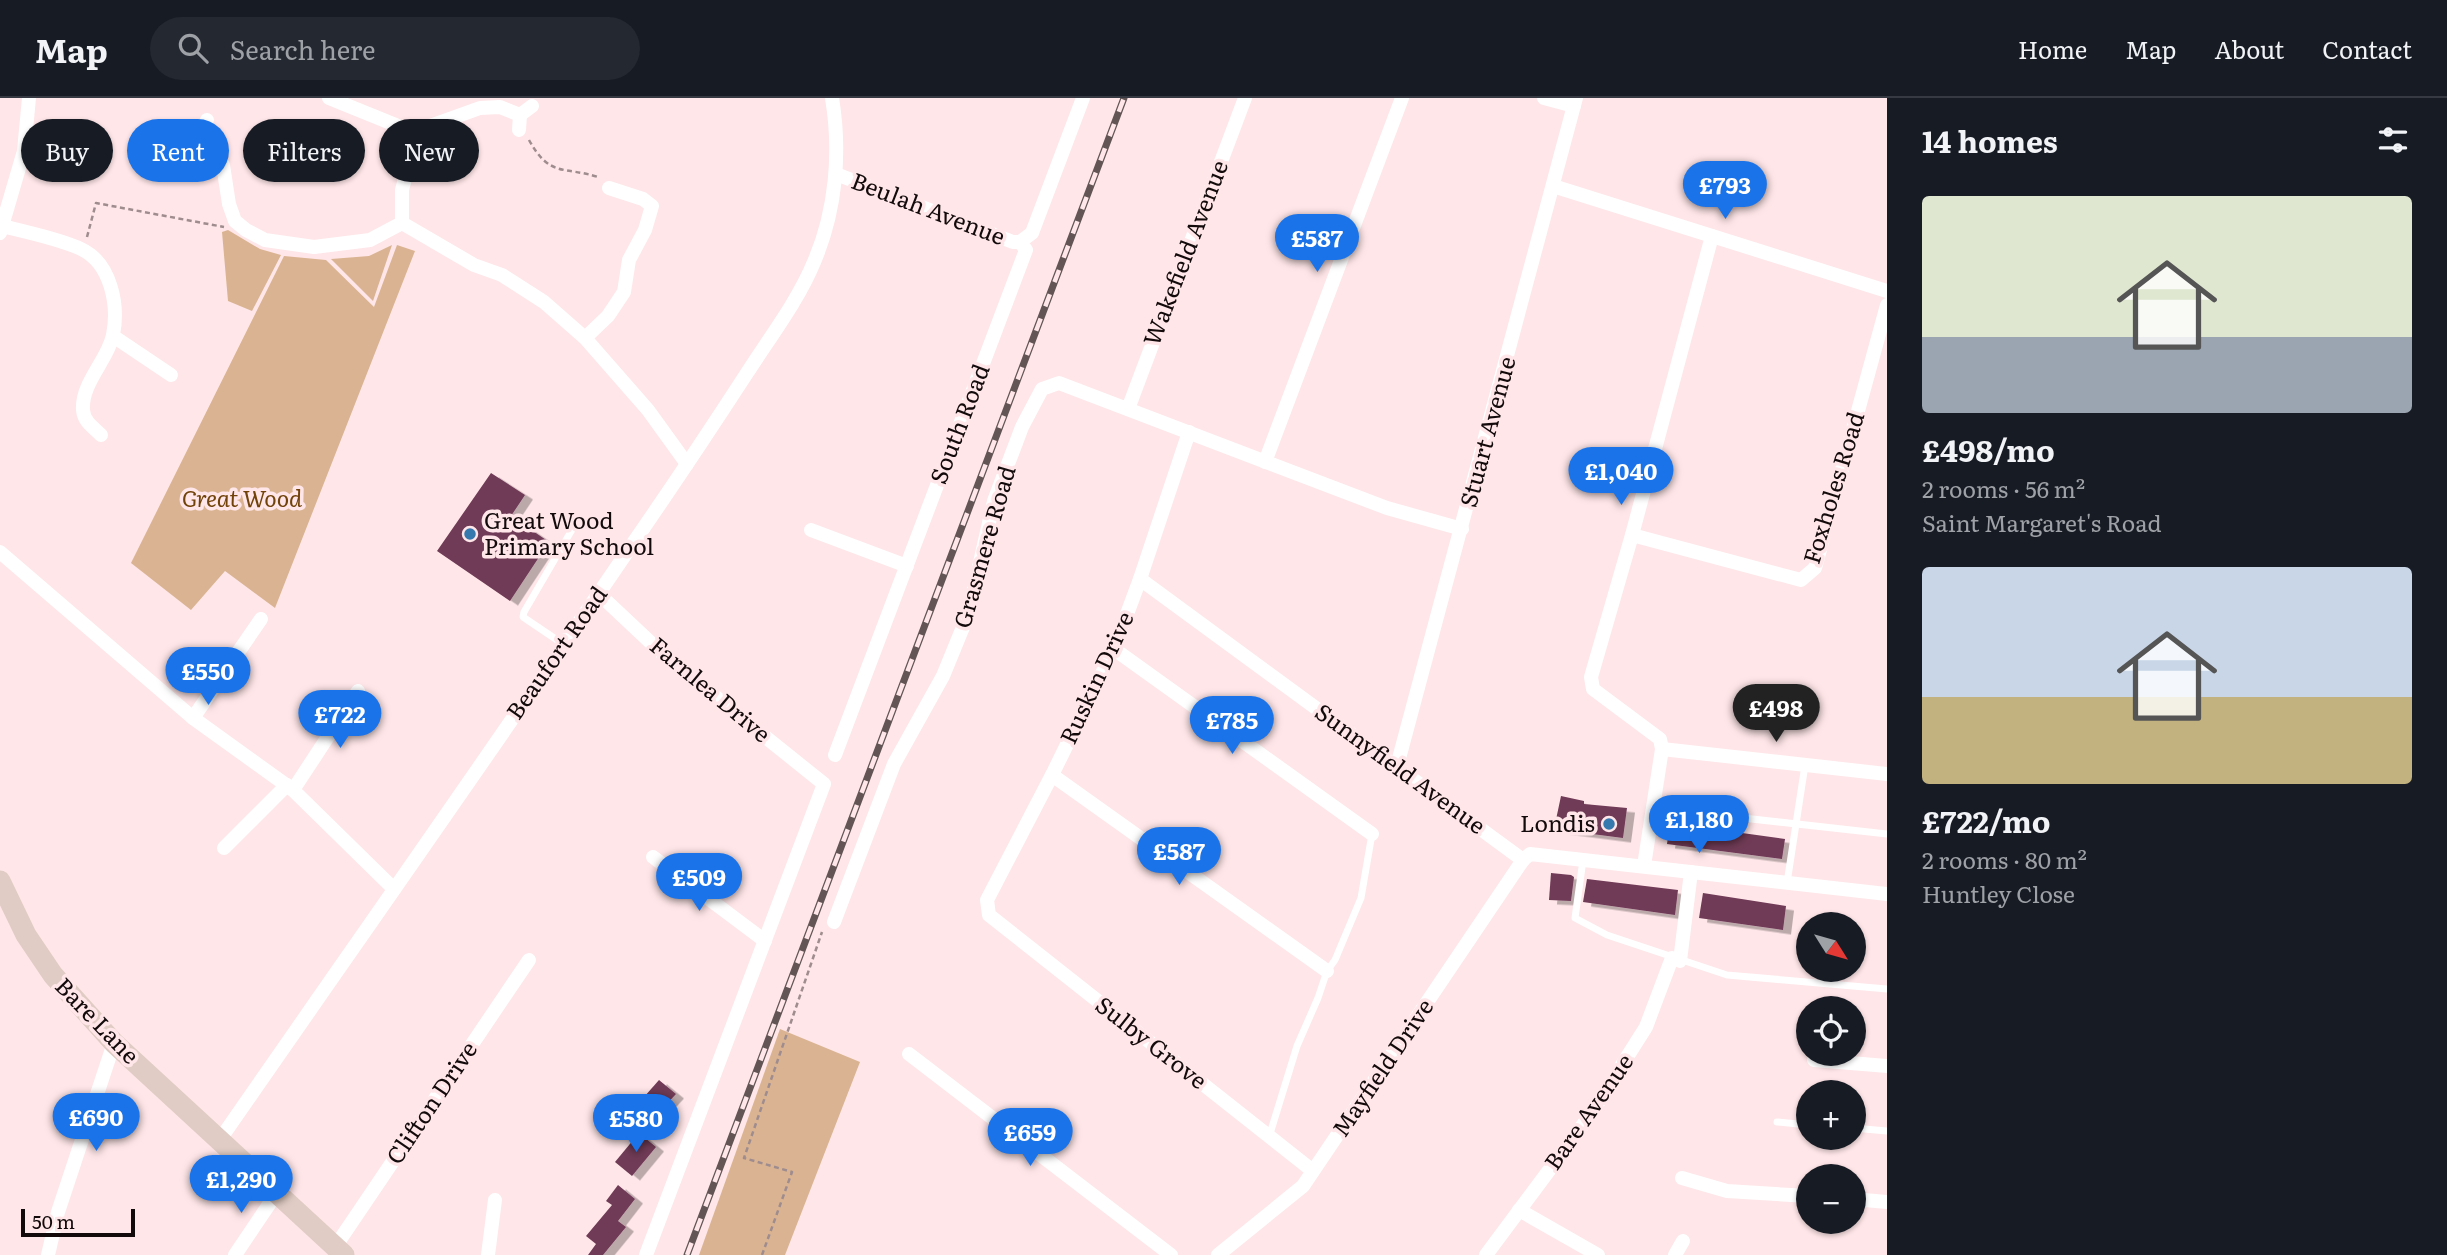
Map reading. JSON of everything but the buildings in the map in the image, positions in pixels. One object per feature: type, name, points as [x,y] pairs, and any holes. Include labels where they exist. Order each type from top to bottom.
[{"type":"main road","name":"Bare Lane","points":[[0,881],[26,936],[52,975],[114,1043],[340,1251]]},
{"type":"street","points":[[29,98],[24,151],[2,230],[83,250],[100,265],[109,281],[115,305],[113,336],[88,388],[83,407],[85,420],[101,435]]},
{"type":"street","points":[[329,98],[381,119]]},
{"type":"street","name":"Beaufort Road","points":[[219,1141],[599,594],[774,332],[814,262],[827,224],[836,174],[835,115],[832,98]]},
{"type":"street","name":"South Road","points":[[835,755],[1026,250],[1020,242],[1032,233],[1083,98]]},
{"type":"street","name":"Wakefield Avenue","points":[[1128,409],[1245,98]]},
{"type":"street","points":[[1265,462],[1402,98]]},
{"type":"street","points":[[1544,98],[1575,102]]},
{"type":"street","name":"Stuart Avenue","points":[[1397,766],[1575,102]]},
{"type":"street","points":[[449,119],[480,108],[499,107],[520,123],[532,106]]},
{"type":"street","name":"Beulah Avenue","points":[[836,174],[1013,242],[1020,242]]},
{"type":"street","points":[[226,182],[235,221],[265,240],[314,247],[370,240],[402,223]]},
{"type":"street","points":[[402,223],[404,182]]},
{"type":"street","points":[[1553,186],[1887,291]]},
{"type":"street","points":[[586,338],[608,316],[624,292],[629,260],[645,230],[652,206],[643,199],[609,188]]},
{"type":"street","points":[[402,223],[474,265],[502,275],[544,302],[586,338],[648,410],[687,464]]},
{"type":"street","points":[[1644,866],[1662,749],[1660,739],[1593,689],[1591,677],[1712,236]]},
{"type":"street","name":"Foxholes Road","points":[[1632,535],[1801,580],[1815,568],[1887,305]]},
{"type":"street","points":[[113,336],[171,375]]},
{"type":"street","name":"Grasmere Road","points":[[834,922],[894,764],[943,676],[968,615],[994,501],[1022,427],[1042,389],[1059,383],[1387,508],[1462,529]]},
{"type":"street","name":"Ruskin Drive","points":[[989,915],[987,900],[1114,649],[1189,432]]},
{"type":"street","points":[[811,530],[907,566]]},
{"type":"street","points":[[0,552],[193,718],[290,788],[394,889]]},
{"type":"street","name":"Sunnyfield Avenue","points":[[1140,579],[1523,860]]},
{"type":"street","name":"Farnlea Drive","points":[[599,594],[666,657],[824,784],[765,941]]},
{"type":"street","points":[[193,718],[261,619]]},
{"type":"street","points":[[1114,649],[1371,834]]},
{"type":"street","points":[[224,848],[290,788],[358,691]]},
{"type":"street","points":[[1662,749],[1887,774]]},
{"type":"street","points":[[1052,775],[1327,971]]},
{"type":"street","points":[[1523,860],[1530,854],[1887,894]]},
{"type":"street","points":[[646,1255],[765,941],[653,857]]},
{"type":"street","name":"Mayfield Drive","points":[[1218,1255],[1303,1186],[1523,860]]},
{"type":"street","name":"Bare Avenue","points":[[1486,1255],[1591,1114],[1646,1027],[1676,959],[1691,872]]},
{"type":"street","name":"Sulby Grove","points":[[989,915],[1313,1171]]},
{"type":"street","name":"Clifton Drive","points":[[340,1251],[529,960]]},
{"type":"street","points":[[48,1255],[58,1213],[114,1043]]},
{"type":"street","points":[[909,1054],[1171,1255]]},
{"type":"street","points":[[1866,1064],[1887,1066]]},
{"type":"street","points":[[1682,1178],[1727,1191],[1796,1195]]},
{"type":"street","points":[[234,1255],[276,1194]]},
{"type":"street","points":[[488,1255],[495,1200]]},
{"type":"street","points":[[1866,1200],[1887,1202]]},
{"type":"street","points":[[1519,1210],[1598,1255]]},
{"type":"street","points":[[1675,1255],[1683,1241]]},
{"type":"lane","points":[[563,644],[523,617],[573,528]]},
{"type":"lane","points":[[1787,883],[1805,765]]},
{"type":"lane","points":[[1653,808],[1887,834]]},
{"type":"lane","points":[[1269,1137],[1297,1046],[1327,971],[1335,960],[1361,898],[1371,834]]},
{"type":"lane","points":[[1583,860],[1575,918],[1607,935],[1727,975],[1887,989]]},
{"type":"lane","points":[[1777,1122],[1796,1124]]},
{"type":"lane","points":[[1866,1129],[1887,1131]]},
{"type":"path","points":[[520,123],[538,157],[563,172],[586,173],[603,179],[609,188]]},
{"type":"path","points":[[83,250],[96,203],[228,228],[235,221]]},
{"type":"path","points":[[762,1255],[792,1172],[744,1158],[826,920],[834,922]]},
{"type":"green space","points":[[228,230],[260,249],[281,255],[252,311],[228,301],[222,232]]},
{"type":"green space","points":[[392,245],[373,301],[331,259],[369,256]]},
{"type":"green space","name":"Great Wood","points":[[397,245],[415,251],[275,608],[225,571],[191,610],[131,563],[284,256],[326,260],[374,307]]},
{"type":"green space","points":[[780,1029],[860,1062],[785,1255],[699,1255]]},
{"type":"railway","points":[[687,1255],[1124,98]]},
{"type":"place","name":"Great Wood Primary School","points":[[470,534]]},
{"type":"place","name":"Londis","points":[[1609,824]]}]
